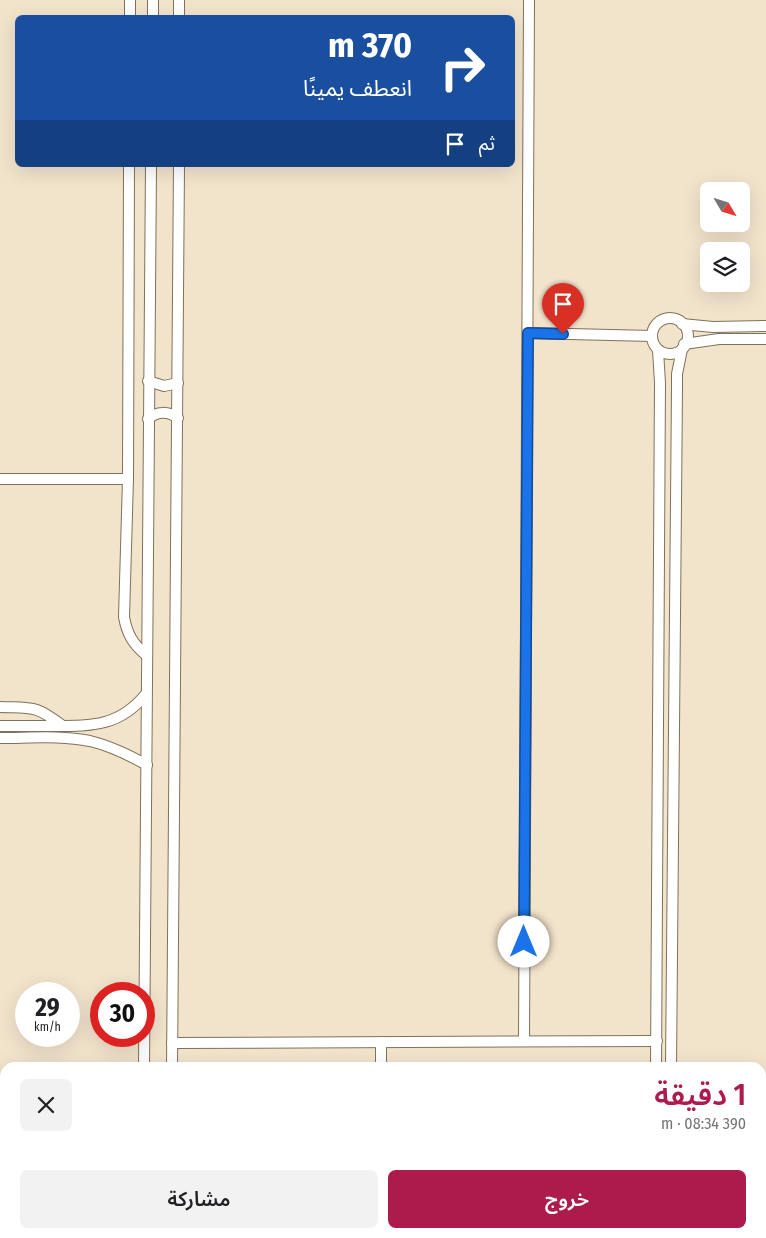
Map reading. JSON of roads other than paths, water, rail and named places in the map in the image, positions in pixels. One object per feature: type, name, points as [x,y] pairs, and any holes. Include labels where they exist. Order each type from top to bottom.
[{"type":"street","points":[[130,0],[130,15]]},
{"type":"street","points":[[152,15],[153,0]]},
{"type":"street","points":[[179,0],[179,15]]},
{"type":"street","points":[[524,1041],[529,0]]},
{"type":"street","points":[[129,167],[128,479],[124,617],[131,638],[137,648],[146,655]]},
{"type":"street","points":[[144,1062],[151,167]]},
{"type":"street","points":[[172,1062],[179,167]]},
{"type":"street","points":[[656,1062],[660,393],[658,350],[652,336],[655,327],[661,321],[675,320],[682,324],[702,326],[766,326]]},
{"type":"street","points":[[658,350],[670,354],[683,346],[687,341],[687,336],[682,324]]},
{"type":"street","points":[[528,333],[652,336]]},
{"type":"street","points":[[683,346],[719,339],[766,339]]},
{"type":"street","points":[[672,1062],[677,388],[683,346]]},
{"type":"street","points":[[148,381],[164,386],[178,382]]},
{"type":"street","points":[[148,419],[152,415],[164,412],[178,418]]},
{"type":"street","points":[[0,479],[128,479]]},
{"type":"street","points":[[0,726],[89,726],[110,721],[127,712],[146,694]]},
{"type":"street","points":[[0,707],[37,708],[63,726]]},
{"type":"street","points":[[0,738],[66,738],[90,741],[118,750],[147,766]]},
{"type":"street","points":[[172,1043],[657,1041]]},
{"type":"street","points":[[381,1042],[381,1062]]}]
